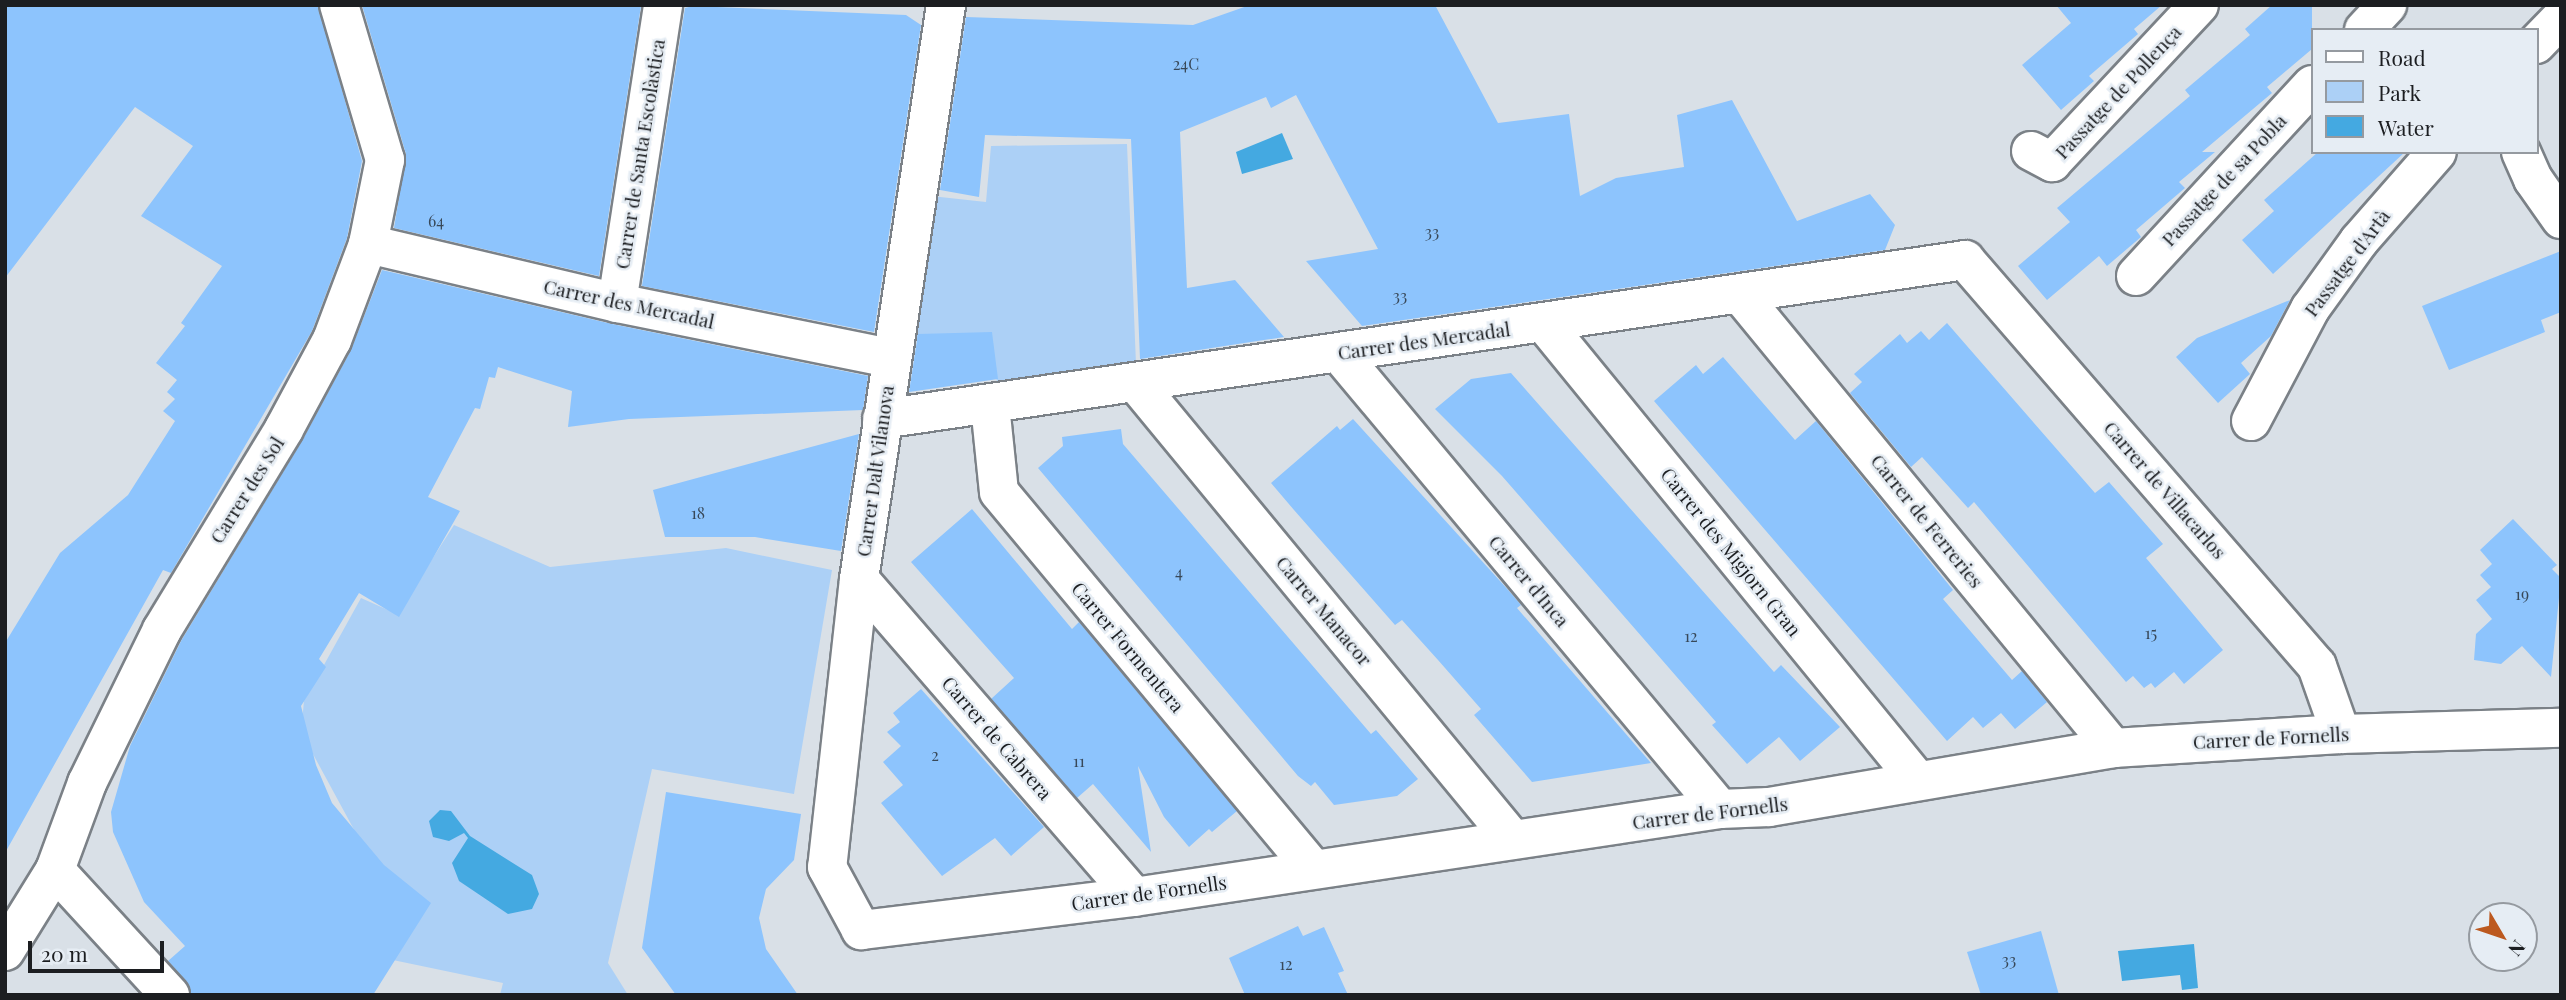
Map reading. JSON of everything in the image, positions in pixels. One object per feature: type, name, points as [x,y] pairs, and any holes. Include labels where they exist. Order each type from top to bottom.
[{"type":"street","name":"Carrer des Sol","points":[[5,951],[55,870],[87,783],[162,630],[326,351],[368,244],[385,160],[338,5]]},
{"type":"street","name":"Carrer de Santa Escolàstica","points":[[617,303],[663,5]]},
{"type":"street","name":"Carrer Dalt Vilanova","points":[[861,930],[827,867],[859,579],[946,5]]},
{"type":"street","name":"Passatge de Pollença","points":[[2031,151],[2052,162],[2199,5]]},
{"type":"street","points":[[2366,28],[2388,5]]},
{"type":"street","points":[[2538,42],[2561,18]]},
{"type":"street","name":"Passatge de sa Pobla","points":[[2136,276],[2310,87]]},
{"type":"street","name":"Passatge d'Artà","points":[[2251,421],[2310,309],[2359,241],[2435,154]]},
{"type":"street","points":[[2522,154],[2533,179],[2561,219]]},
{"type":"street","name":"Carrer des Mercadal","points":[[368,244],[617,303],[891,358]]},
{"type":"street","name":"Carrer des Mercadal","points":[[882,419],[1965,260]]},
{"type":"street","name":"Carrer de Villacarlos","points":[[1965,260],[2317,666],[2341,734]]},
{"type":"street","name":"Carrer de Ferreries","points":[[1740,294],[2113,748]]},
{"type":"street","name":"Carrer des Migjorn Gran","points":[[1544,323],[1918,781]]},
{"type":"street","name":"Carrer d'Inca","points":[[1339,353],[1720,809]]},
{"type":"street","name":"Carrer Manacor","points":[[1136,383],[1513,839]]},
{"type":"street","name":"Carrer Formentera","points":[[990,405],[999,492],[1313,869]]},
{"type":"street","name":"Carrer de Cabrera","points":[[859,579],[1134,897]]},
{"type":"street","name":"Carrer de Fornells","points":[[861,930],[1134,897],[1720,809],[1769,807],[2113,748],[2341,734],[2561,728]]},
{"type":"street","points":[[55,870],[170,995]]},
{"type":"green space","points":[[1127,144],[1136,364],[997,381],[986,337],[905,342],[931,196],[986,202],[991,146]]},
{"type":"green space","points":[[454,525],[550,567],[726,548],[832,570],[794,794],[652,769],[608,963],[628,995],[500,995],[503,983],[273,935],[383,883],[301,732],[304,701],[361,598],[397,614]]},
{"type":"water","points":[[1282,133],[1293,159],[1242,174],[1236,152]]},
{"type":"water","points":[[440,810],[451,811],[470,836],[532,875],[539,894],[532,909],[508,914],[459,881],[452,863],[468,838],[464,833],[449,841],[433,837],[429,821]]},
{"type":"water","points":[[2194,944],[2198,988],[2182,990],[2180,975],[2122,981],[2118,951]]},
{"type":"building","points":[[5,5],[318,5],[362,161],[347,238],[312,331],[171,573],[163,570],[5,853],[5,643],[60,553],[128,495],[175,421],[163,411],[175,399],[167,392],[177,380],[156,363],[185,326],[181,323],[222,266],[141,216],[193,146],[135,107],[5,278]]},
{"type":"building","points":[[362,5],[641,6],[599,276],[394,228],[406,154]]},
{"type":"building","points":[[1250,5],[1435,5],[1498,123],[1569,114],[1580,196],[1616,178],[1684,167],[1677,115],[1732,100],[1797,221],[1870,194],[1895,225],[1885,250],[1362,326],[1306,261],[1378,249],[1296,95],[1271,108],[1266,97],[1180,132],[1187,288],[1235,280],[1284,337],[1140,359],[1131,139],[985,135],[979,197],[940,190],[966,17],[1193,25]]},
{"type":"building","points":[[2056,5],[2162,5],[2134,29],[2138,34],[2089,76],[2094,81],[2061,110],[2022,65],[2071,23]]},
{"type":"building","points":[[2272,5],[2312,5],[2310,51],[2267,87],[2272,93],[2202,152],[2215,152],[2179,182],[2185,188],[2136,230],[2141,237],[2107,266],[2099,256],[2047,300],[2018,266],[2070,222],[2057,208],[2190,96],[2185,90],[2250,35],[2245,29]]},
{"type":"building","points":[[693,6],[906,15],[921,25],[874,332],[642,286],[685,8]]},
{"type":"building","points":[[2316,154],[2403,154],[2273,274],[2242,240],[2274,211],[2264,200]]},
{"type":"building","points":[[2561,251],[2561,312],[2541,320],[2545,332],[2449,370],[2422,306]]},
{"type":"building","points":[[382,270],[612,324],[868,376],[863,410],[629,419],[568,427],[572,391],[498,367],[495,378],[489,377],[480,409],[475,408],[428,497],[460,511],[399,617],[359,593],[319,659],[326,667],[301,706],[316,765],[332,803],[384,865],[431,903],[373,995],[191,995],[186,981],[168,961],[185,946],[144,902],[113,832],[111,812],[130,746],[181,641],[303,439],[351,350]]},
{"type":"building","points":[[2290,300],[2271,336],[2241,363],[2250,374],[2218,403],[2176,357],[2197,338]]},
{"type":"building","points":[[1947,323],[2095,493],[2109,482],[2163,544],[2146,558],[2223,650],[2184,684],[2174,672],[2155,688],[2151,683],[2144,688],[2133,676],[2126,682],[1974,502],[1968,508],[1922,457],[1911,467],[1850,393],[1862,382],[1854,374],[1900,334],[1907,343],[1921,331],[1929,340]]},
{"type":"building","points":[[992,332],[998,379],[909,392],[918,334]]},
{"type":"building","points":[[1723,357],[1795,440],[1816,421],[1953,590],[1943,599],[2012,680],[2022,671],[2047,702],[2015,729],[2001,713],[1983,728],[1973,717],[1947,741],[1654,401],[1696,365],[1703,374]]},
{"type":"building","points":[[1511,373],[1774,672],[1781,665],[1840,727],[1800,761],[1779,737],[1747,764],[1712,725],[1716,722],[1502,476],[1435,409],[1471,379]]},
{"type":"building","points":[[1353,419],[1510,592],[1521,605],[1517,608],[1651,763],[1532,782],[1474,715],[1481,709],[1402,620],[1395,625],[1294,510],[1271,483],[1337,426],[1340,430]]},
{"type":"building","points":[[1121,429],[1123,444],[1371,734],[1376,730],[1418,779],[1397,796],[1334,805],[1315,782],[1311,786],[1298,776],[1038,468],[1063,446],[1062,437]]},
{"type":"building","points":[[859,434],[841,551],[755,537],[665,537],[653,490]]},
{"type":"building","points":[[972,509],[1072,629],[1079,622],[1237,811],[1212,832],[1209,829],[1189,847],[1164,817],[1138,766],[1151,852],[1093,784],[1077,798],[991,699],[1014,678],[911,562]]},
{"type":"building","points":[[2513,519],[2557,565],[2552,569],[2561,578],[2551,677],[2522,646],[2501,664],[2474,660],[2476,634],[2492,619],[2476,600],[2491,587],[2480,575],[2492,564],[2480,550]]},
{"type":"building","points":[[921,689],[1044,827],[1011,856],[995,838],[942,876],[881,803],[903,785],[883,762],[901,746],[887,732],[900,722],[893,713]]},
{"type":"building","points":[[666,792],[801,814],[794,860],[766,889],[759,918],[766,949],[798,995],[676,995],[642,948]]},
{"type":"building","points":[[1298,926],[1303,936],[1324,927],[1344,971],[1338,973],[1348,995],[1245,995],[1229,958]]},
{"type":"building","points":[[2041,931],[2059,995],[1981,995],[1967,952]]}]
